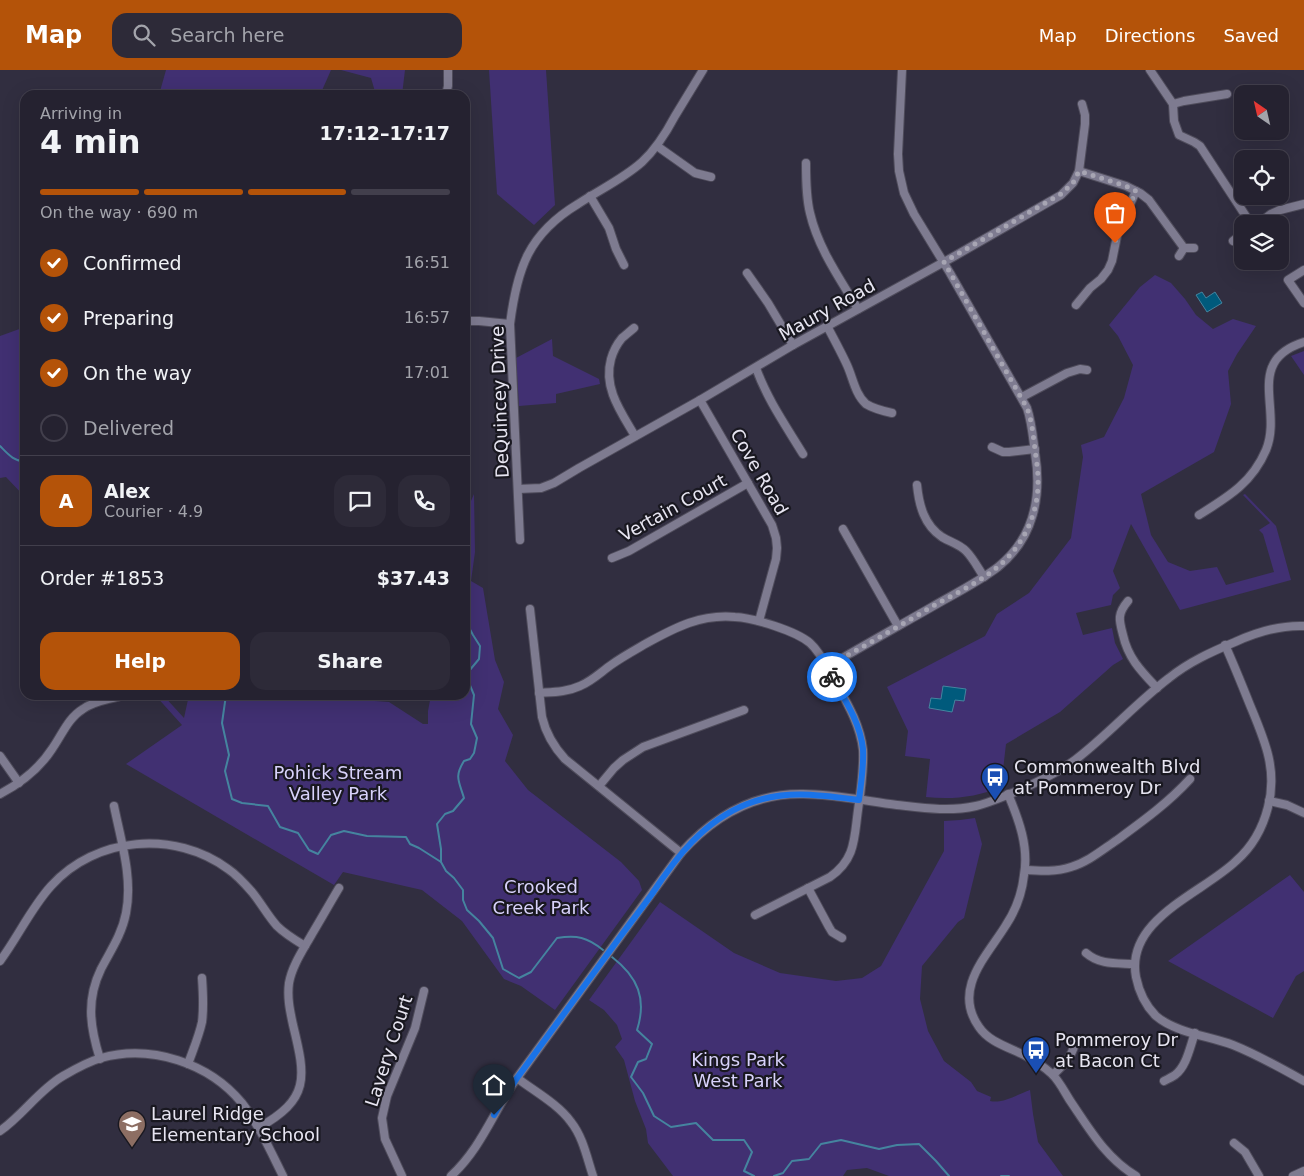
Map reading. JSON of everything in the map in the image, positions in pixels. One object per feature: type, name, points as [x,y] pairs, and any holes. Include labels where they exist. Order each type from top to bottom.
[{"type":"street","points":[[446,90],[448,70]]},
{"type":"street","name":"DeQuincey Drive","points":[[520,540],[510,324],[520,272],[534,242],[558,216],[636,167],[657,146],[703,70]]},
{"type":"street","points":[[827,667],[984,577],[998,567],[1009,556],[1024,534],[1035,509],[1038,488],[1038,469],[1031,421],[1022,397],[908,203],[900,182],[898,139],[902,70]]},
{"type":"street","points":[[1150,70],[1173,104],[1174,121],[1179,135],[1200,146],[1245,215]]},
{"type":"street","points":[[1173,104],[1227,94]]},
{"type":"street","name":"Maury Road","points":[[518,489],[541,488],[554,483],[793,345],[944,262],[1061,194],[1073,183],[1079,171],[1085,124],[1082,104]]},
{"type":"street","points":[[657,146],[694,173],[711,177]]},
{"type":"street","points":[[806,164],[808,201],[812,223],[821,245],[858,309]]},
{"type":"street","points":[[1079,171],[1126,186],[1149,200],[1184,248]]},
{"type":"street","points":[[1076,305],[1090,288],[1102,279],[1108,270],[1112,261],[1118,232],[1136,191]]},
{"type":"street","points":[[590,196],[609,228],[624,265]]},
{"type":"street","points":[[1271,215],[1280,210],[1304,204]]},
{"type":"street","points":[[1184,248],[1194,248]]},
{"type":"street","points":[[1179,256],[1184,248]]},
{"type":"street","points":[[1304,270],[1288,280],[1304,304]]},
{"type":"street","points":[[746,273],[768,303],[793,345]]},
{"type":"street","points":[[470,321],[510,324]]},
{"type":"street","points":[[828,326],[847,365],[856,389],[865,403],[892,413]]},
{"type":"street","points":[[634,328],[622,339],[616,348],[610,362],[609,376],[610,388],[614,398],[635,436]]},
{"type":"street","points":[[1199,515],[1240,488],[1257,468],[1266,450],[1270,433],[1271,414],[1268,387],[1270,372],[1274,363],[1283,353],[1294,345],[1304,342]]},
{"type":"street","points":[[756,368],[761,382],[803,454]]},
{"type":"street","points":[[1022,397],[1067,373],[1080,369],[1087,370]]},
{"type":"street","name":"Cove Road","points":[[700,400],[772,525],[776,538],[776,559],[759,621]]},
{"type":"street","points":[[992,447],[1003,452],[1035,449]]},
{"type":"street","name":"Vertain Court","points":[[612,558],[629,551],[748,483]]},
{"type":"street","points":[[917,485],[920,506],[928,524],[942,537],[958,544],[965,550],[984,577]]},
{"type":"street","points":[[842,529],[898,626]]},
{"type":"street","points":[[1128,602],[1122,608],[1119,617],[1125,644],[1134,662],[1157,688]]},
{"type":"street","points":[[530,609],[543,722],[552,744],[565,759],[681,853]]},
{"type":"street","points":[[539,693],[561,691],[581,686],[622,657],[668,631],[688,622],[705,618],[722,616],[759,621],[799,636],[816,649],[851,710],[860,735],[863,762],[854,843],[849,858],[836,873],[755,916]]},
{"type":"street","points":[[451,1176],[480,1141],[517,1078],[681,853],[714,822],[736,809],[758,800],[781,795],[802,794],[926,809],[948,809],[984,804],[1038,782],[1073,761],[1093,746],[1171,676],[1192,662],[1260,632],[1276,628],[1304,626]]},
{"type":"street","points":[[1226,646],[1266,747],[1272,777],[1270,801],[1258,833],[1243,855],[1154,923],[1141,940],[1134,964],[1139,991],[1150,1010],[1166,1023],[1248,1051],[1304,1081]]},
{"type":"street","points":[[0,794],[19,783],[43,762],[67,724],[79,712],[96,702],[104,700]]},
{"type":"street","points":[[599,786],[623,760],[643,747],[744,710]]},
{"type":"street","points":[[0,756],[19,783]]},
{"type":"street","points":[[1025,870],[1059,870],[1086,860],[1151,815],[1179,792],[1190,779]]},
{"type":"street","points":[[1008,794],[1022,833],[1025,849],[1025,870],[1020,895],[1013,914],[973,977],[970,1003],[974,1019],[984,1034],[999,1044],[1034,1061],[1053,1075],[1096,1140],[1118,1164],[1136,1176]]},
{"type":"street","points":[[1270,801],[1287,805],[1304,813]]},
{"type":"street","points":[[100,1059],[91,1028],[91,1003],[96,979],[118,940],[128,902],[128,880],[114,806]]},
{"type":"street","points":[[0,961],[41,898],[60,877],[73,867],[87,858],[107,850],[122,846],[155,843],[192,850],[213,859],[228,869],[241,879],[271,919],[282,930],[305,946]]},
{"type":"street","points":[[258,1128],[285,1110],[295,1097],[301,1083],[302,1068],[300,1054],[288,992],[291,973],[339,888]]},
{"type":"street","points":[[808,888],[828,927],[842,938]]},
{"type":"street","points":[[1086,953],[1099,961],[1134,964]]},
{"type":"street","points":[[188,1064],[202,1021],[204,996],[202,978]]},
{"type":"street","name":"Lavery Court","points":[[402,1176],[385,1139],[382,1125],[383,1113],[387,1096],[415,1028],[424,991]]},
{"type":"street","points":[[1164,1081],[1179,1071],[1187,1057],[1195,1033]]},
{"type":"street","points":[[1053,1075],[1068,1060],[1075,1043]]},
{"type":"street","points":[[0,1131],[20,1115],[52,1083],[78,1067],[100,1059],[125,1054],[146,1054],[188,1064],[210,1075],[228,1090],[242,1104],[258,1128],[284,1176]]},
{"type":"street","points":[[517,1078],[558,1108],[572,1122],[579,1134],[594,1176]]},
{"type":"street","points":[[1234,1143],[1245,1152],[1259,1176]]},
{"type":"street","points":[[1293,1176],[1304,1171]]},
{"type":"green space","points":[[166,70],[331,70],[322,90],[160,90]]},
{"type":"green space","points":[[341,70],[405,70],[403,90],[375,90],[371,78]]},
{"type":"green space","points":[[489,70],[546,70],[555,205],[534,225],[497,194]]},
{"type":"green space","points":[[1155,275],[1171,283],[1196,315],[1213,329],[1233,319],[1256,326],[1228,371],[1231,404],[1214,452],[1141,494],[1151,535],[1168,562],[1190,571],[1217,567],[1226,585],[1274,572],[1263,534],[1259,530],[1270,523],[1243,495],[1245,494],[1276,526],[1291,580],[1180,610],[1131,524],[1113,571],[1120,588],[1113,595],[1111,605],[1076,613],[1083,635],[1112,628],[1115,643],[1123,659],[1113,665],[1060,712],[1006,744],[1001,787],[964,797],[926,797],[930,759],[905,756],[908,731],[887,687],[985,636],[997,614],[1029,593],[1071,538],[1083,457],[1081,445],[1104,437],[1124,398],[1133,365],[1118,336],[1109,325],[1140,287]],"holes":[[[966,689],[955,699],[929,708],[931,698],[941,699]]]},
{"type":"green space","points":[[20,329],[20,492],[6,477],[0,478],[0,336]]},
{"type":"green space","points":[[552,339],[553,356],[599,379],[600,384],[556,394],[556,403],[519,406],[516,358]]},
{"type":"green space","points":[[1304,351],[1304,375],[1291,356]]},
{"type":"green space","points":[[474,494],[475,552],[471,581],[483,588],[495,660],[504,682],[498,709],[513,735],[505,761],[528,790],[621,862],[639,881],[642,890],[555,1010],[521,986],[504,979],[462,921],[422,890],[343,872],[334,885],[126,764],[182,725],[160,700],[168,700],[184,718],[188,700],[374,700],[389,702],[423,724],[428,724],[430,700],[470,700],[470,503]]},
{"type":"green space","name":"Kings Park West Park","points":[[975,818],[982,844],[964,918],[958,922],[922,966],[920,999],[928,1031],[944,1061],[971,1082],[977,1091],[991,1097],[990,1101],[995,1102],[1030,1090],[1038,1142],[1063,1176],[889,1176],[867,1168],[847,1170],[843,1176],[673,1176],[648,1143],[646,1129],[635,1101],[624,1060],[615,1047],[622,1039],[617,1025],[604,1010],[589,1000],[660,902],[734,953],[780,973],[836,981],[862,978],[881,966],[944,851],[944,821]]},
{"type":"green space","points":[[1290,875],[1304,892],[1304,971],[1296,976],[1273,1018],[1168,961]]},
{"type":"water","points":[[1202,292],[1206,298],[1215,292],[1222,303],[1207,312],[1196,295]]},
{"type":"water","points":[[943,686],[966,689],[964,701],[955,700],[952,712],[929,708],[931,698],[941,699]]},
{"type":"waterway","points":[[0,446],[14,459],[20,461]]},
{"type":"waterway","points":[[470,629],[480,646],[479,659],[470,670]]},
{"type":"waterway","points":[[470,685],[474,695],[471,724],[477,738],[474,753],[470,759],[464,761],[458,775],[464,798],[453,811],[445,814],[437,824],[441,862],[446,871],[463,890],[463,900],[467,910],[493,938],[503,969],[519,978],[531,972],[557,938],[582,938],[603,950]]},
{"type":"waterway","points":[[225,700],[222,723],[229,755],[225,771],[232,799],[242,803],[268,806],[280,827],[298,833],[309,850],[318,854],[331,835],[344,831],[367,836],[406,837],[410,844],[441,862]]},
{"type":"waterway","points":[[612,957],[628,972],[638,989],[641,1008],[637,1030],[652,1044],[646,1059],[638,1062],[631,1077],[643,1093],[654,1116],[671,1127],[696,1123],[713,1140],[744,1140],[752,1152],[744,1171],[754,1176]]},
{"type":"waterway","points":[[774,1176],[783,1173],[792,1161],[809,1159],[821,1144],[841,1140],[879,1149],[897,1145],[919,1144],[949,1176]]},
{"type":"waterway","points":[[1001,1176],[1009,1176]]},
{"type":"way so far","points":[[832,677],[827,667],[973,584],[998,567],[1019,543],[1035,509],[1038,469],[1031,421],[1027,408],[944,262],[1067,190],[1079,171],[1136,191],[1115,243]]},
{"type":"place","name":"Commonwealth Blvd at Pommeroy Dr","points":[[995,801]]},
{"type":"place","name":"Pommeroy Dr at Bacon Ct","points":[[1036,1074]]},
{"type":"place","name":"Laurel Ridge Elementary School","points":[[132,1148]]},
{"type":"route","points":[[494,1115],[508,1090],[655,888],[681,853],[705,829],[736,809],[769,797],[802,794],[859,800],[863,771],[860,735],[851,710],[832,677]]},
{"type":"park label","name":"Pohick Stream Valley Park","points":[[338,783]]},
{"type":"park label","name":"Crooked Creek Park","points":[[541,898]]}]
